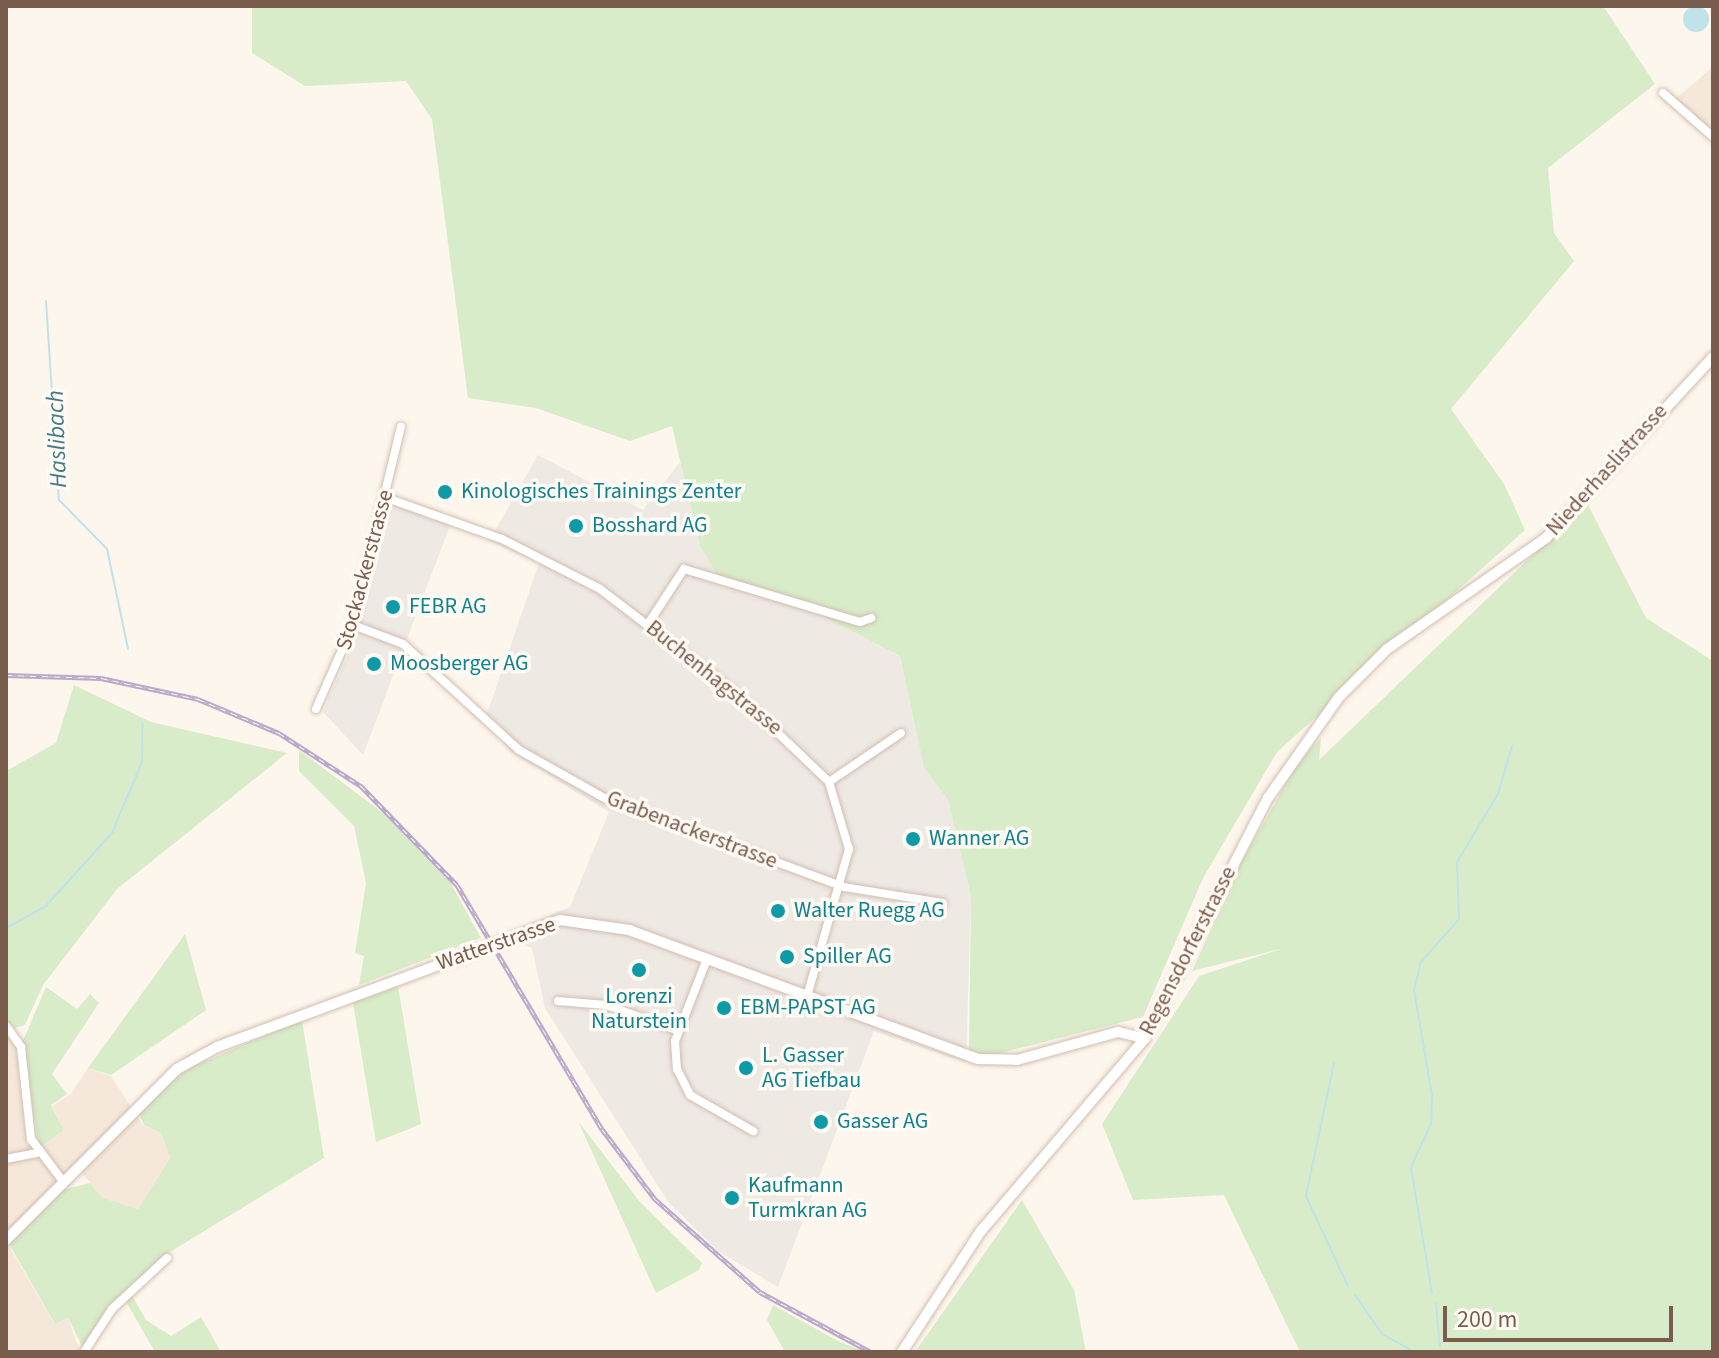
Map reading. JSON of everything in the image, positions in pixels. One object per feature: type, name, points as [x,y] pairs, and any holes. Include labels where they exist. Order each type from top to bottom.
[{"type":"street","points":[[1663,93],[1713,137]]},
{"type":"street","name":"Niederhaslistrasse","points":[[1455,603],[1546,538],[1713,357]]},
{"type":"street","name":"Stockackerstrasse","points":[[316,709],[353,625],[401,427]]},
{"type":"street","name":"Buchenhagstrasse","points":[[384,497],[530,551],[648,624],[829,782]]},
{"type":"street","points":[[648,624],[684,569],[860,622],[871,618]]},
{"type":"street","name":"Regensdorferstrasse","points":[[902,1352],[981,1231],[1145,1038],[1242,845],[1323,718],[1387,649],[1455,603]]},
{"type":"street","name":"Grabenackerstrasse","points":[[353,625],[403,644],[519,750],[606,799],[844,887],[943,903]]},
{"type":"street","points":[[807,996],[844,887],[849,849],[829,782],[901,733]]},
{"type":"street","name":"Watterstrasse","points":[[6,1240],[139,1100],[217,1047],[538,926],[595,921],[992,1061],[1118,1032],[1145,1038]]},
{"type":"street","points":[[707,959],[679,1031],[677,1069],[690,1095],[753,1131]]},
{"type":"street","points":[[558,1001],[606,1005],[679,1031]]},
{"type":"street","points":[[6,1026],[21,1047],[36,1153],[62,1180]]},
{"type":"street","points":[[6,1159],[36,1153]]},
{"type":"street","points":[[84,1352],[112,1309],[167,1258]]},
{"type":"shaded area","points":[[1713,67],[1713,131],[1675,99]]},
{"type":"shaded area","points":[[538,455],[643,510],[680,462],[700,546],[723,585],[816,613],[900,656],[924,768],[948,800],[971,897],[966,1063],[874,1031],[778,1287],[718,1251],[669,1203],[545,1008],[532,948],[499,936],[570,907],[609,812],[509,751],[487,714],[539,563],[489,541]]},
{"type":"shaded area","points":[[387,501],[451,523],[363,755],[323,712],[355,638]]},
{"type":"shaded area","points":[[6,1034],[16,1047],[27,1145],[38,1149],[64,1130],[52,1106],[71,1094],[88,1068],[111,1076],[143,1125],[161,1133],[170,1158],[138,1209],[103,1198],[76,1166],[6,1240]]},
{"type":"shaded area","points":[[6,1241],[54,1323],[68,1318],[80,1352],[6,1352]]},
{"type":"green space","points":[[252,6],[1603,6],[1655,84],[1548,168],[1554,233],[1574,261],[1451,409],[1504,484],[1525,530],[1277,752],[1203,878],[1143,1017],[992,1055],[969,1051],[971,897],[948,800],[924,768],[900,656],[816,613],[723,585],[700,546],[672,426],[630,441],[536,408],[468,398],[432,119],[406,81],[305,86],[252,53]]},
{"type":"green space","points":[[1587,503],[1646,618],[1713,661],[1713,1352],[1300,1352],[1224,1195],[1133,1200],[1102,1124],[1199,976],[1284,948],[1192,971],[1243,859],[1298,763],[1321,738],[1319,760]]},
{"type":"green space","points":[[74,685],[151,722],[287,753],[117,889],[43,985],[25,1025],[15,1028],[6,1019],[6,771],[56,743]]},
{"type":"green space","points":[[299,750],[407,831],[445,873],[481,938],[359,985],[364,956],[355,953],[366,883],[354,826],[299,771]]},
{"type":"green space","points":[[185,934],[206,1010],[111,1075],[88,1068]]},
{"type":"green space","points":[[398,986],[421,1124],[376,1142],[353,1003]]},
{"type":"green space","points":[[46,987],[77,1009],[90,994],[99,1003],[52,1074],[67,1094],[51,1105],[64,1130],[39,1148],[22,1043]]},
{"type":"green space","points":[[302,1020],[324,1158],[170,1252],[113,1304],[83,1348],[68,1318],[55,1324],[9,1244],[62,1190],[90,1183],[103,1198],[138,1209],[170,1158],[161,1133],[144,1125],[137,1110],[189,1068]]},
{"type":"green space","points":[[578,1121],[640,1202],[702,1263],[699,1270],[656,1293]]},
{"type":"green space","points":[[1022,1200],[1074,1290],[1086,1352],[915,1352]]},
{"type":"green space","points":[[131,1294],[146,1320],[171,1336],[201,1317],[221,1352],[155,1352],[125,1300]]},
{"type":"green space","points":[[773,1305],[838,1341],[865,1352],[785,1352],[767,1320]]},
{"type":"water","points":[[1696,6],[1705,10],[1709,19],[1705,28],[1696,32],[1687,28],[1683,19],[1687,10]]},
{"type":"waterway","name":"Haslibach","points":[[46,301],[59,500],[107,549],[128,649]]},
{"type":"waterway","name":"Haslibach","points":[[6,928],[46,906],[112,833],[142,762],[143,723]]},
{"type":"waterway","points":[[1432,1293],[1411,1167],[1431,1124],[1432,1096],[1414,990],[1421,962],[1459,919],[1457,862],[1498,794],[1512,746]]},
{"type":"waterway","points":[[1334,1063],[1306,1196],[1348,1286]]},
{"type":"waterway","points":[[1355,1295],[1382,1334],[1414,1352]]},
{"type":"waterway","points":[[1436,1304],[1440,1346]]},
{"type":"railway","points":[[6,675],[101,678],[198,699],[279,733],[361,786],[457,885],[602,1129],[655,1199],[760,1292],[871,1352]]},
{"type":"place","name":"Kinologisches Trainings Zenter","points":[[445,492]]},
{"type":"place","name":"Bosshard AG","points":[[576,526]]},
{"type":"place","name":"FEBR AG","points":[[393,607]]},
{"type":"place","name":"Moosberger AG","points":[[374,664]]},
{"type":"place","name":"Wanner AG","points":[[913,839]]},
{"type":"place","name":"Walter Ruegg AG","points":[[778,911]]},
{"type":"place","name":"Spiller AG","points":[[787,957]]},
{"type":"place","name":"Lorenzi Naturstein","points":[[639,970]]},
{"type":"place","name":"EBM-PAPST AG","points":[[724,1008]]},
{"type":"place","name":"L. Gasser AG Tiefbau","points":[[746,1068]]},
{"type":"place","name":"Gasser AG","points":[[821,1122]]},
{"type":"place","name":"Kaufmann Turmkran AG","points":[[732,1198]]}]
